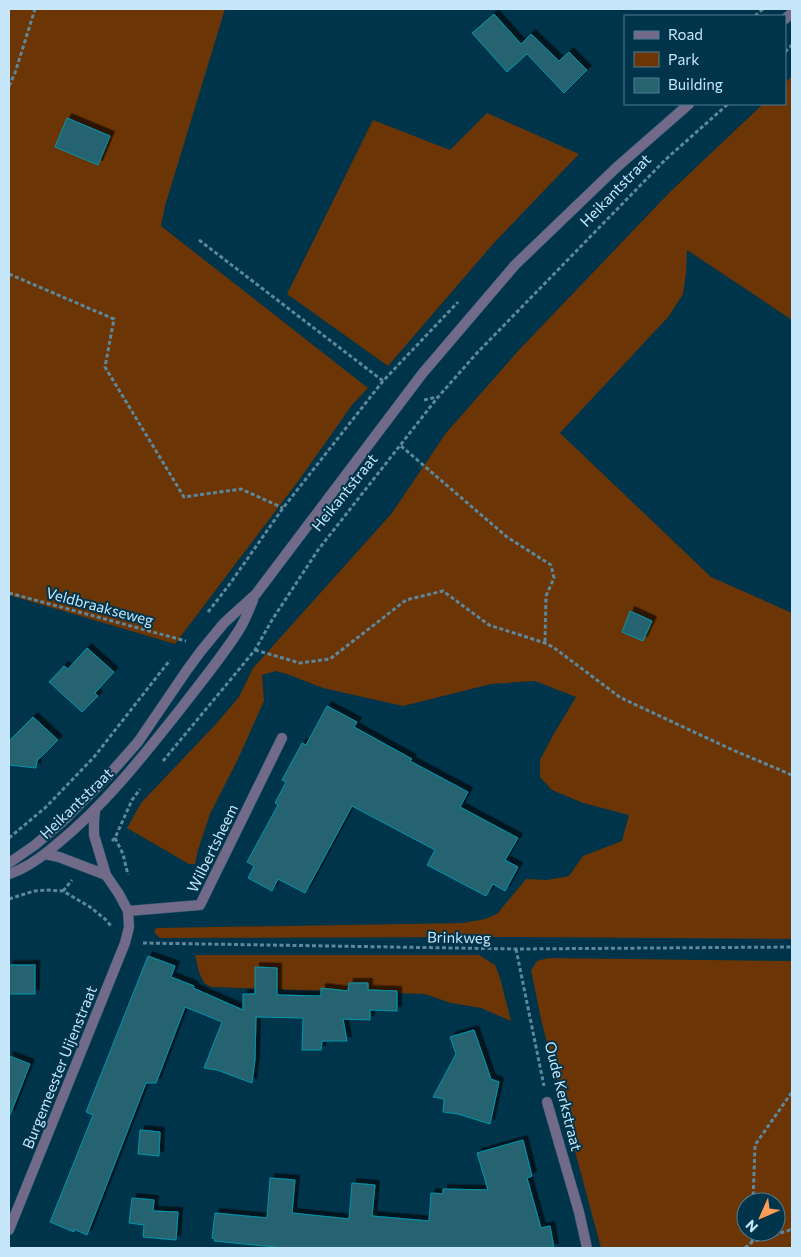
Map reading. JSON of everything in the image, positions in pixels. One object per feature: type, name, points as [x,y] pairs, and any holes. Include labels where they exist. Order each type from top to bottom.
[{"type":"street","name":"Heikantstraat","points":[[9,863],[35,845],[62,822],[108,776],[138,742],[201,651],[224,623],[256,594],[422,374],[515,265],[617,167],[688,105]]},
{"type":"street","name":"Heikantstraat","points":[[9,874],[21,870],[45,854],[95,810],[147,750],[216,662],[240,629],[256,594]]},
{"type":"street","name":"Wilbertsheem","points":[[128,911],[200,906],[282,738]]},
{"type":"street","points":[[95,810],[94,835],[106,875],[128,911]]},
{"type":"street","points":[[45,854],[59,857],[106,875]]},
{"type":"street","name":"Burgemeester Uijenstraat","points":[[9,1230],[125,943],[129,927],[128,911]]},
{"type":"street","name":"Oude Kerkstraat","points":[[548,1102],[579,1212],[587,1248]]},
{"type":"path","points":[[9,86],[15,73],[35,9]]},
{"type":"path","name":"Heikantstraat","points":[[161,764],[234,674],[256,650],[272,620],[318,550],[438,397],[476,354],[666,160],[727,105]]},
{"type":"path","points":[[199,240],[383,382]]},
{"type":"path","points":[[9,274],[114,319],[105,367],[184,497],[240,489],[283,508]]},
{"type":"path","points":[[207,613],[283,508],[395,369]]},
{"type":"path","points":[[401,446],[507,537],[551,565],[554,578],[546,596],[545,643]]},
{"type":"path","points":[[256,650],[300,663],[330,659],[406,600],[443,591],[489,625],[552,647],[621,698],[735,752],[792,775]]},
{"type":"path","name":"Veldbraakseweg","points":[[9,593],[186,641]]},
{"type":"path","points":[[180,648],[191,634]]},
{"type":"path","name":"Heikantstraat","points":[[9,838],[46,807],[94,757],[174,655]]},
{"type":"path","points":[[100,854],[115,838],[132,800],[142,786]]},
{"type":"path","points":[[62,891],[85,867]]},
{"type":"path","points":[[9,899],[34,891],[62,891],[90,907],[105,919],[125,943]]},
{"type":"path","name":"Brinkweg","points":[[125,943],[516,949],[792,947]]},
{"type":"path","name":"Oude Kerkstraat","points":[[516,949],[548,1102]]},
{"type":"path","points":[[753,1192],[755,1145],[792,1092]]},
{"type":"path","points":[[745,1248],[752,1242]]},
{"type":"green space","points":[[9,9],[225,9],[165,206],[161,226],[368,388],[352,405],[299,480],[175,644],[9,595]]},
{"type":"green space","points":[[792,76],[792,320],[687,250],[683,294],[669,316],[560,433],[711,577],[792,613],[792,939],[517,937],[160,938],[154,932],[156,928],[463,923],[485,919],[497,914],[526,879],[547,880],[569,876],[583,856],[622,841],[629,815],[583,803],[552,790],[540,777],[540,760],[576,697],[535,681],[491,684],[403,706],[323,688],[276,671],[262,675],[264,701],[238,759],[210,814],[195,864],[189,864],[127,828],[141,803],[239,697],[253,668],[392,513],[446,433],[519,350],[669,193],[762,105],[786,105],[786,82]]},
{"type":"green space","points":[[487,113],[579,154],[493,244],[388,366],[287,294],[373,120],[450,150]]},
{"type":"green space","points":[[195,955],[479,955],[495,965],[511,1021],[481,1008],[451,1003],[425,994],[211,987],[204,983]]},
{"type":"green space","points":[[548,958],[792,961],[792,1248],[601,1248],[562,1103],[531,970],[537,961]]},
{"type":"building","points":[[494,14],[521,44],[531,34],[559,61],[569,52],[587,70],[564,93],[527,54],[507,72],[472,33]]},
{"type":"building","points":[[67,118],[110,136],[98,165],[55,147]]},
{"type":"building","points":[[630,611],[652,621],[643,641],[622,632]]},
{"type":"building","points":[[87,648],[114,672],[95,693],[98,696],[82,712],[49,682],[64,666],[68,669]]},
{"type":"building","points":[[327,706],[357,722],[354,727],[412,759],[410,761],[468,792],[460,807],[518,838],[505,860],[518,867],[505,891],[493,884],[486,896],[427,865],[435,850],[352,806],[305,893],[278,879],[272,891],[248,878],[254,866],[247,862],[278,805],[275,803],[286,782],[282,780],[302,743],[306,745]]},
{"type":"building","points":[[33,717],[58,740],[37,761],[36,768],[9,765],[9,741]]},
{"type":"building","points":[[148,956],[175,966],[171,977],[243,1010],[243,994],[255,994],[255,967],[277,968],[277,995],[321,996],[321,988],[348,991],[349,983],[368,983],[368,990],[397,991],[397,1011],[370,1010],[370,1020],[343,1019],[347,1041],[322,1041],[321,1050],[302,1050],[303,1018],[256,1017],[255,1059],[252,1083],[217,1070],[204,1068],[222,1022],[185,1007],[156,1083],[146,1083],[87,1235],[74,1229],[74,1232],[50,1222],[93,1115],[86,1112]]},
{"type":"building","points":[[9,965],[35,965],[35,994],[9,994]]},
{"type":"building","points":[[474,1030],[491,1079],[499,1082],[490,1124],[458,1114],[443,1112],[444,1099],[433,1097],[456,1054],[450,1037]]},
{"type":"building","points":[[9,1056],[30,1064],[10,1115],[9,1114]]},
{"type":"building","points":[[140,1130],[160,1132],[159,1156],[138,1154]]},
{"type":"building","points":[[523,1140],[532,1176],[527,1178],[541,1228],[550,1226],[554,1248],[285,1248],[214,1241],[215,1239],[212,1238],[215,1213],[267,1218],[270,1178],[295,1180],[292,1213],[349,1219],[352,1183],[375,1185],[372,1216],[429,1221],[431,1193],[443,1194],[443,1189],[488,1190],[477,1153]]},
{"type":"building","points":[[132,1198],[154,1200],[153,1211],[178,1212],[176,1240],[143,1237],[144,1225],[129,1223]]}]
